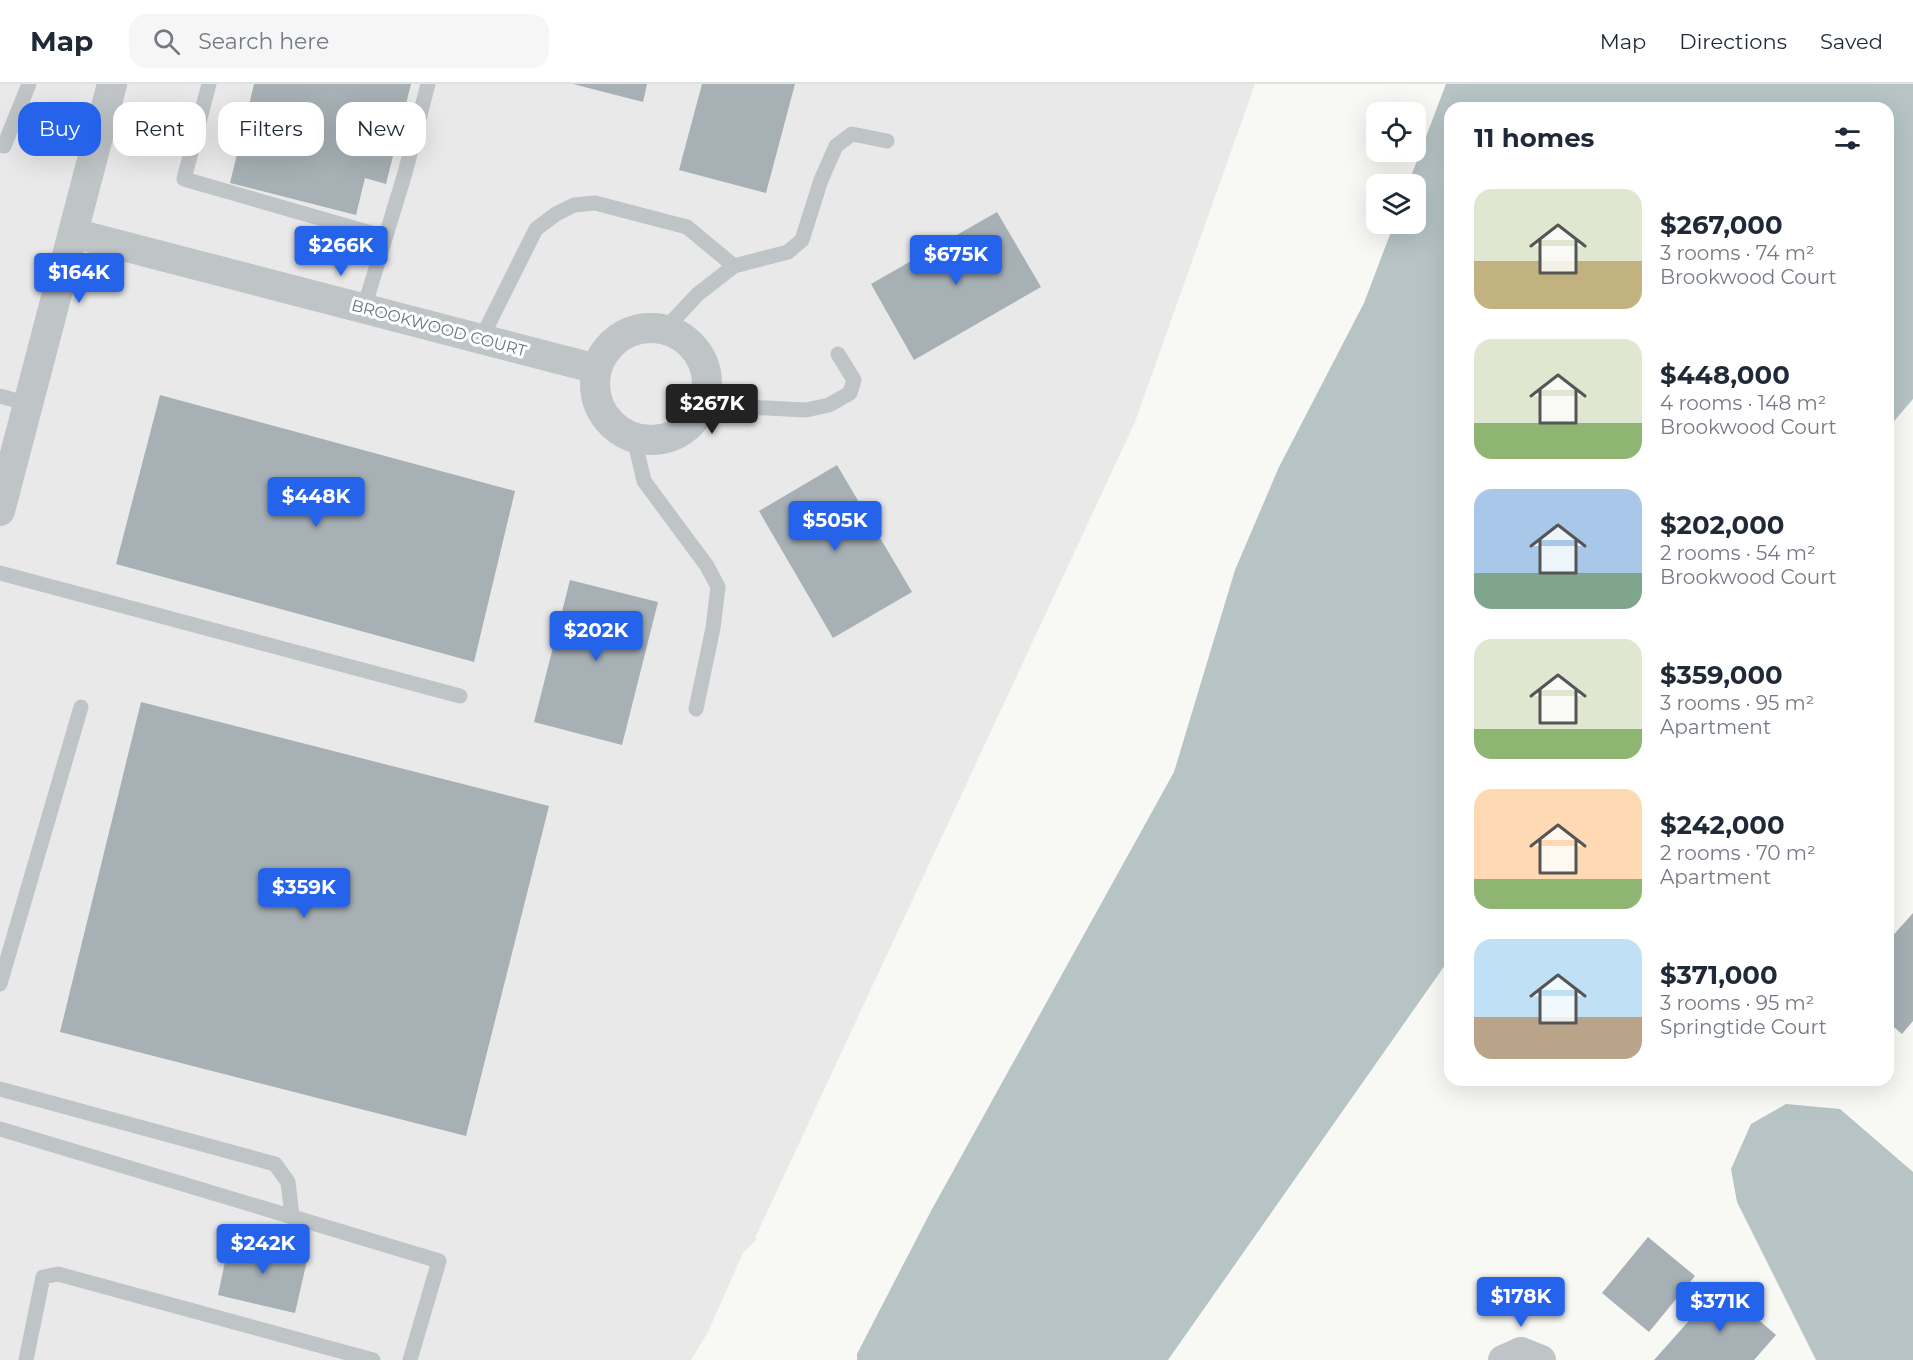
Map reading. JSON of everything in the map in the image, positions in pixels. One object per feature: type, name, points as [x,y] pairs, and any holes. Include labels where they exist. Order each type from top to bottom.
[{"type":"street","points":[[0,512],[112,84]]},
{"type":"street","name":"BROOKWOOD COURT","points":[[73,233],[597,369]]},
{"type":"street","points":[[653,327],[664,330],[676,334],[695,349],[706,372],[703,405],[698,415],[679,433],[655,440],[634,438],[613,426],[600,408],[595,388],[597,369],[601,357],[616,339],[634,330],[653,327]]},
{"type":"street","points":[[1503,1360],[1521,1352],[1540,1360]]},
{"type":"lane","points":[[0,145],[4,146],[29,84]]},
{"type":"lane","points":[[209,84],[184,179],[385,237]]},
{"type":"lane","points":[[364,308],[428,84]]},
{"type":"lane","points":[[664,330],[698,294],[734,266],[788,252],[802,240],[821,180],[836,146],[852,134],[887,141]]},
{"type":"lane","points":[[481,339],[536,229],[556,213],[574,205],[595,203],[687,227],[734,266]]},
{"type":"lane","points":[[703,405],[806,410],[829,405],[850,393],[854,380],[838,354]]},
{"type":"lane","points":[[0,396],[28,404]]},
{"type":"lane","points":[[634,438],[644,481],[707,566],[718,587],[713,628],[696,709]]},
{"type":"lane","points":[[0,573],[460,696]]},
{"type":"lane","points":[[0,984],[3,959],[81,707]]},
{"type":"lane","points":[[0,1089],[275,1164],[288,1182],[292,1216]]},
{"type":"lane","points":[[0,1129],[439,1262],[410,1360]]},
{"type":"lane","points":[[26,1360],[43,1277],[58,1274],[373,1360]]},
{"type":"shaded area","points":[[0,84],[1255,84],[1135,422],[755,1238],[757,1239],[743,1253],[708,1332],[691,1360],[0,1360]]},
{"type":"shaded area","points":[[1446,84],[1913,84],[1913,399],[1894,421],[1894,102],[1444,102],[1444,967],[1168,1360],[857,1360],[857,1354],[931,1211],[1174,772],[1235,570],[1279,467],[1364,303],[1390,234],[1426,234],[1426,174],[1412,174],[1416,162],[1426,162],[1426,137]]},
{"type":"shaded area","points":[[1786,1104],[1840,1109],[1913,1172],[1913,1360],[1816,1360],[1737,1202],[1731,1169],[1751,1124]]},
{"type":"building","points":[[254,84],[411,84],[406,102],[336,102],[336,156],[393,156],[386,184],[365,178],[356,215],[230,183],[237,156],[324,156],[324,102],[250,102]]},
{"type":"building","points":[[573,84],[647,84],[643,102]]},
{"type":"building","points":[[702,84],[795,84],[766,193],[679,170]]},
{"type":"building","points":[[997,212],[1041,287],[914,360],[871,284]]},
{"type":"building","points":[[160,395],[515,491],[474,662],[116,564]]},
{"type":"building","points":[[837,465],[912,592],[833,638],[759,511]]},
{"type":"building","points":[[570,580],[658,602],[622,745],[534,722]]},
{"type":"building","points":[[141,702],[549,806],[466,1136],[60,1032]]},
{"type":"building","points":[[1913,913],[1913,1021],[1902,1034],[1894,1027],[1894,934]]},
{"type":"building","points":[[1648,1237],[1695,1276],[1649,1332],[1602,1293]]},
{"type":"building","points":[[230,1238],[308,1256],[295,1313],[218,1295]]},
{"type":"building","points":[[1720,1286],[1776,1335],[1754,1360],[1654,1360]]}]
